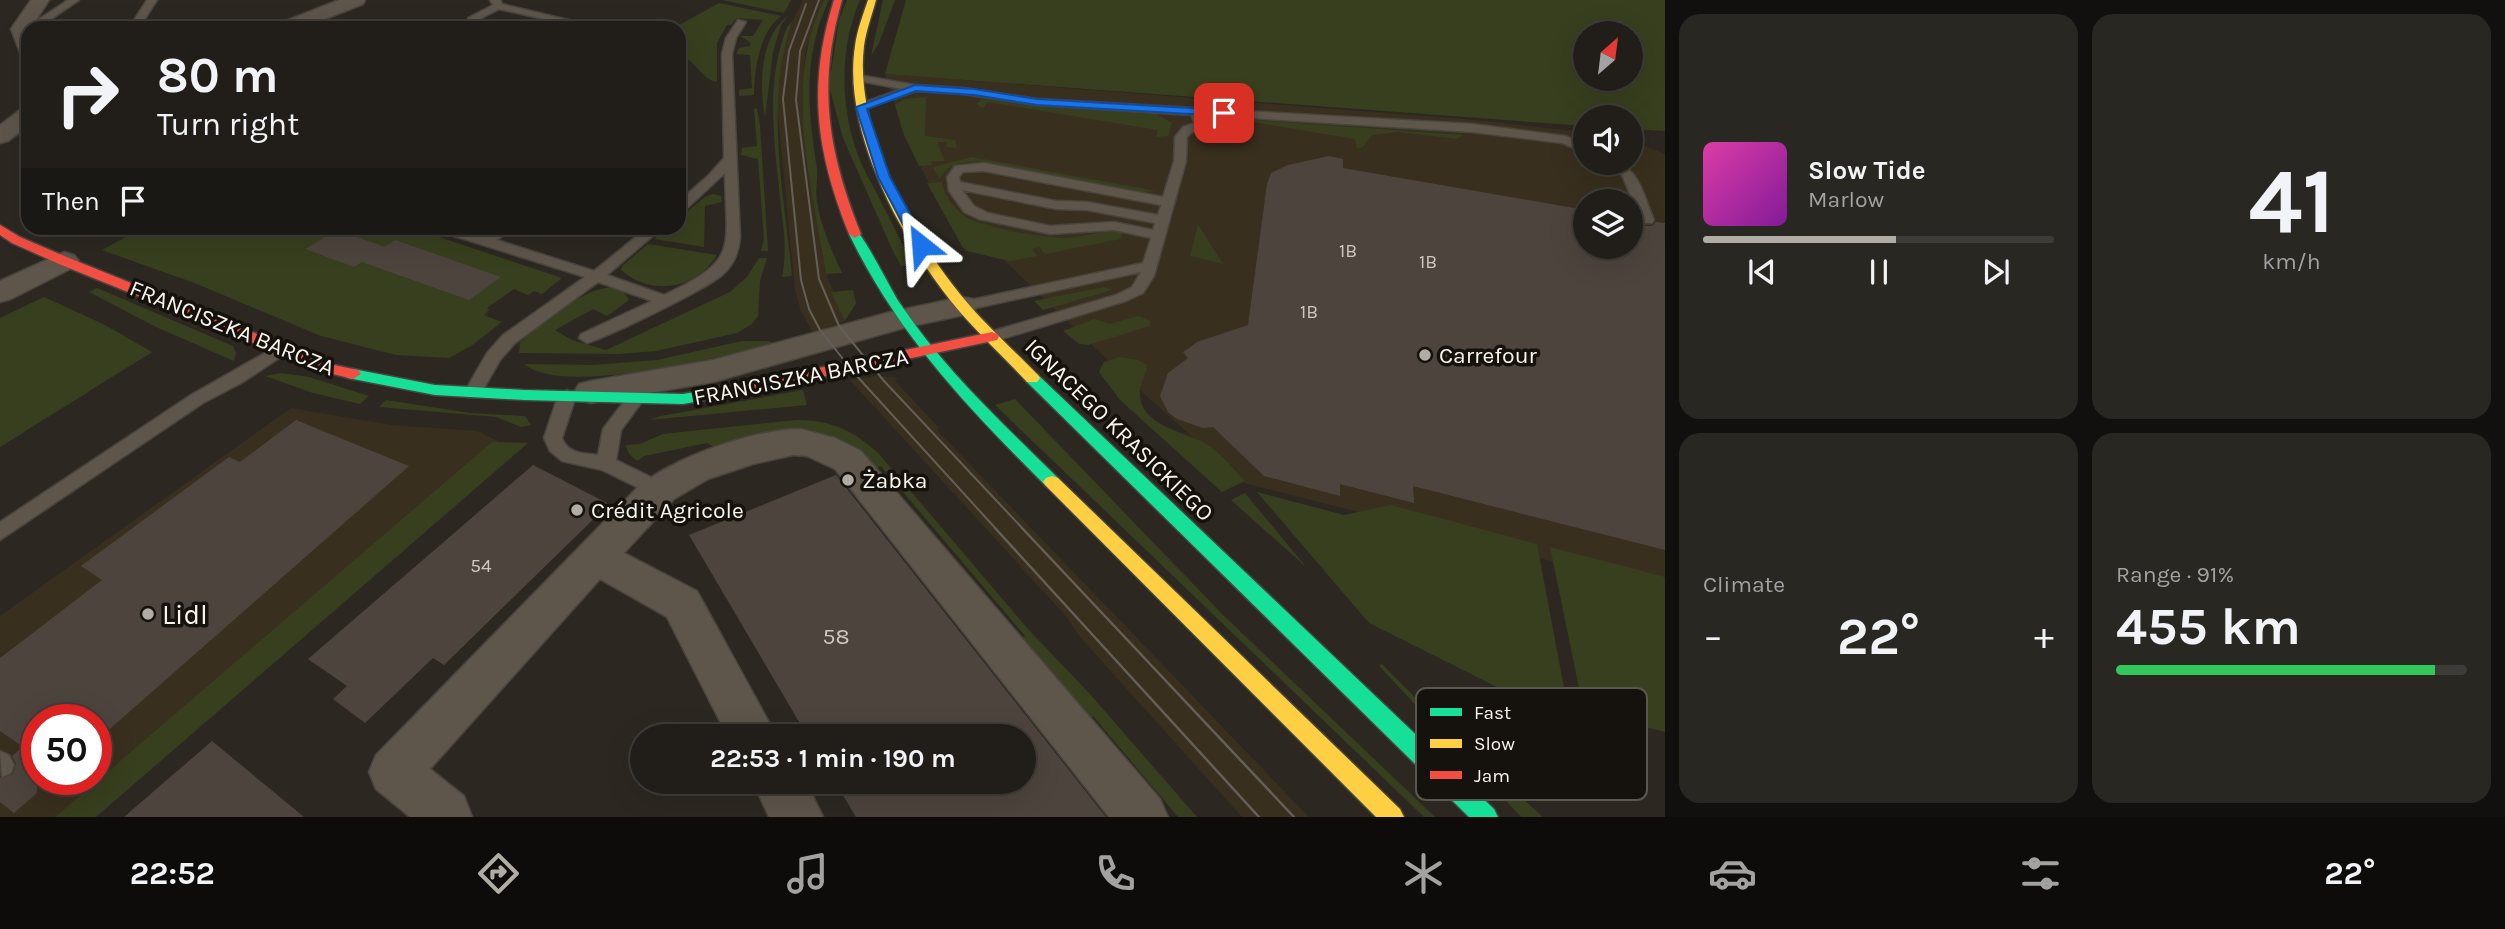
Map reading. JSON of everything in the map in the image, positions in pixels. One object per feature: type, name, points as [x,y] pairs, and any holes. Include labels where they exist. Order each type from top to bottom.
[{"type":"main road","points":[[838,0],[821,52],[820,108],[833,172],[852,226],[874,275],[902,319],[927,353],[996,427],[1392,817]]},
{"type":"main road","name":"IGNACEGO KRASICKIEGO","points":[[872,0],[859,48],[861,107],[884,177],[933,268],[962,306],[992,337],[1416,749]]},
{"type":"main road","name":"FRANCISZKA BARCZA","points":[[0,229],[16,240],[64,261],[279,350],[363,378],[424,388],[474,393],[635,399],[709,396],[927,353],[992,337]]},
{"type":"main road","name":"IGNACEGO KRASICKIEGO","points":[[1469,800],[1486,817]]},
{"type":"street","points":[[26,21],[40,0]]},
{"type":"street","points":[[303,21],[356,0]]},
{"type":"street","points":[[0,136],[21,120]]},
{"type":"street","points":[[0,293],[64,261]]},
{"type":"street","name":"FRANCISZKA BARCZA","points":[[566,396],[713,371],[902,319],[962,306]]},
{"type":"street","points":[[446,817],[446,814],[394,772],[660,490],[693,469],[792,442],[820,445],[848,460],[1142,817]]},
{"type":"street","points":[[594,557],[682,604],[747,724]]},
{"type":"street","points":[[785,794],[797,817]]},
{"type":"lane","points":[[41,21],[74,0]]},
{"type":"lane","points":[[138,21],[152,0]]},
{"type":"lane","points":[[471,20],[497,3],[569,21]]},
{"type":"lane","points":[[587,338],[707,280],[719,272],[731,253],[733,237],[727,54],[731,38],[741,22]]},
{"type":"lane","points":[[859,78],[915,88],[974,92],[1037,102],[1472,128],[1565,140],[1573,143]]},
{"type":"lane","points":[[861,107],[915,88]]},
{"type":"lane","points":[[992,337],[1129,295],[1144,283],[1180,161],[1181,137],[1187,130],[1200,125],[1196,112]]},
{"type":"lane","points":[[686,202],[713,179],[730,159]]},
{"type":"lane","points":[[1159,235],[1114,226],[1054,230],[975,213],[953,184],[953,177],[959,169],[984,167],[1168,202]]},
{"type":"lane","points":[[1628,175],[1647,220]]},
{"type":"lane","points":[[953,184],[1056,205],[1087,206],[1163,220]]},
{"type":"lane","points":[[987,191],[1014,222]]},
{"type":"lane","points":[[1018,198],[1054,230]]},
{"type":"lane","points":[[1056,205],[1082,229]]},
{"type":"lane","points":[[464,235],[665,300]]},
{"type":"lane","points":[[486,242],[496,235]]},
{"type":"lane","points":[[474,393],[493,358],[509,339],[596,276],[646,235]]},
{"type":"lane","points":[[962,306],[1150,266]]},
{"type":"lane","points":[[0,532],[197,399],[237,378],[279,350]]},
{"type":"lane","points":[[566,396],[553,438],[554,444],[571,458],[606,463],[660,490]]},
{"type":"lane","points":[[606,463],[612,429],[635,399]]},
{"type":"shaded area","points":[[803,0],[824,0],[805,53],[802,105],[826,273],[845,321],[813,333],[801,311],[795,290],[777,104],[781,58],[792,22]]},
{"type":"shaded area","points":[[885,74],[1464,119],[1573,131],[1573,175],[1643,175],[1643,146],[1665,154],[1665,590],[1244,483],[1122,374],[999,255],[963,248],[904,135]]},
{"type":"shaded area","points":[[878,376],[897,378],[895,381],[939,428],[937,430],[1309,817],[1242,817],[1080,637],[1065,615],[850,380]]},
{"type":"shaded area","points":[[291,408],[392,425],[477,431],[506,445],[112,793],[112,704],[21,704],[21,795],[110,795],[85,817],[0,817],[0,616]]},
{"type":"green space","points":[[722,0],[791,0],[784,13]]},
{"type":"green space","points":[[824,0],[829,0],[814,42],[811,63],[811,126],[819,210],[842,273],[826,274],[808,171],[802,101],[811,33]]},
{"type":"green space","points":[[847,0],[860,0],[847,46],[845,94],[848,118],[862,164],[913,265],[901,266],[892,249],[843,138],[829,86],[839,20]]},
{"type":"green space","points":[[883,0],[895,0],[879,43],[871,56]]},
{"type":"green space","points":[[906,0],[1665,0],[1665,131],[1643,130],[1643,105],[1573,105],[1573,125],[885,74]]},
{"type":"green space","points":[[719,3],[781,16],[763,41],[755,74],[754,95],[739,96],[739,90],[752,88],[750,55],[736,54],[739,48],[750,46],[751,43],[740,36],[753,36],[763,20],[737,18],[731,25],[727,25],[717,43],[717,82],[706,77],[686,59],[686,21]]},
{"type":"green space","points":[[788,16],[781,25],[773,52],[765,117],[762,76],[767,48],[779,25]]},
{"type":"green space","points":[[792,22],[779,84],[778,148],[792,276],[782,277],[784,242],[773,105],[776,65],[785,32]]},
{"type":"green space","points":[[926,97],[925,136],[955,140],[957,148],[947,147],[947,142],[937,142],[945,161],[931,161],[932,165],[919,166],[904,135],[895,105],[905,99]]},
{"type":"green space","points":[[982,99],[1047,107],[1156,114],[1172,123],[1168,136],[1156,137],[1158,130],[988,102],[983,108],[976,104]]},
{"type":"green space","points":[[757,108],[768,251],[761,251],[764,240],[758,159],[741,155],[742,148],[757,146],[754,109]]},
{"type":"green space","points":[[1225,118],[1463,135],[1457,139],[1398,132],[1372,135],[1363,147],[1357,149],[1355,139],[1253,122],[1250,130],[1226,125]]},
{"type":"green space","points":[[972,157],[1156,191],[1143,192],[978,161],[955,165],[946,170],[940,179],[933,167]]},
{"type":"green space","points":[[942,182],[947,197],[973,221],[1028,234],[1063,238],[1123,232],[1121,239],[1045,254],[1039,247],[1032,249],[1037,256],[1009,261],[967,251],[927,183]]},
{"type":"green space","points":[[713,194],[721,196],[722,202],[705,206],[704,247],[654,239],[659,235],[686,235],[686,212]]},
{"type":"green space","points":[[1198,225],[1223,264],[1190,256]]},
{"type":"green space","points":[[129,235],[433,235],[562,278],[542,294],[534,291],[528,295],[514,289],[487,308],[489,310],[484,315],[502,322],[471,346],[449,358],[396,355],[321,336],[197,284],[102,250]]},
{"type":"green space","points":[[648,244],[717,255],[708,267],[686,282],[659,286],[646,284],[621,270],[622,266]]},
{"type":"green space","points":[[759,258],[767,258],[760,281],[758,316],[752,324],[737,333],[656,351],[618,354],[519,353],[520,342],[558,312],[591,292],[607,288],[620,290],[629,300],[607,316],[593,309],[555,330],[572,340],[606,350],[730,292],[747,277]]},
{"type":"green space","points":[[1104,287],[1112,290],[1043,310],[1034,301]]},
{"type":"green space","points":[[97,288],[233,346],[236,353],[234,361],[156,327],[89,292]]},
{"type":"green space","points":[[853,290],[856,303],[845,321],[831,292]]},
{"type":"green space","points":[[44,297],[103,324],[152,352],[0,447],[0,318]]},
{"type":"green space","points":[[1138,316],[1150,321],[1150,326],[1088,345],[1079,344],[1063,331],[1094,319],[1110,324]]},
{"type":"green space","points":[[742,341],[770,341],[772,344],[681,365],[606,376],[572,377],[544,373],[524,364],[592,365],[657,360]]},
{"type":"green space","points":[[1120,357],[1138,360],[1147,365],[1140,391],[1141,403],[1154,420],[1211,447],[1245,481],[1222,492],[1120,400],[1099,372],[1104,362]]},
{"type":"green space","points":[[281,373],[309,377],[369,396],[360,404],[313,393],[265,376]]},
{"type":"green space","points":[[803,390],[807,405],[649,420],[661,416]]},
{"type":"green space","points":[[1015,399],[1223,615],[1435,817],[1424,817],[995,405]]},
{"type":"green space","points":[[386,400],[470,413],[525,416],[531,425],[521,427],[496,417],[379,407]]},
{"type":"green space","points":[[796,420],[820,422],[841,428],[861,439],[879,454],[1028,629],[1089,693],[1197,817],[1178,817],[1093,716],[1079,724],[1013,643],[1025,636],[881,466],[869,471],[853,453],[719,450],[707,443],[644,456],[638,461],[630,455],[626,445],[640,444],[663,434]]},
{"type":"green space","points":[[492,442],[528,443],[96,817],[55,817],[81,795],[112,795],[112,768]]},
{"type":"green space","points":[[1257,492],[1344,515],[1391,505],[1537,544],[1564,688],[1499,688],[1369,623]]},
{"type":"green space","points":[[1245,493],[1306,567],[1231,500]]},
{"type":"green space","points":[[1550,547],[1665,577],[1665,732],[1647,728],[1647,688],[1579,688]]},
{"type":"green space","points":[[1382,664],[1416,699],[1416,705],[1379,666]]},
{"type":"green space","points":[[1505,800],[1524,800],[1543,817],[1521,817]]},
{"type":"building","name":"Carrefour","points":[[1329,156],[1343,159],[1343,168],[1573,208],[1573,259],[1643,259],[1643,226],[1652,226],[1656,222],[1665,223],[1665,550],[1413,486],[1414,503],[1340,484],[1340,496],[1264,476],[1213,427],[1203,428],[1177,419],[1168,412],[1160,396],[1168,373],[1188,358],[1183,352],[1197,342],[1248,325],[1267,184],[1271,173],[1288,165]]},
{"type":"building","points":[[329,235],[351,235],[384,247],[395,240],[501,277],[469,300],[362,262],[354,267],[305,249]]},
{"type":"building","name":"Lidl","points":[[296,420],[409,466],[112,727],[112,704],[21,704],[21,746],[0,731],[0,658],[102,580],[81,566],[229,457],[240,462]]},
{"type":"building","points":[[533,465],[609,504],[444,665],[433,658],[365,723],[333,699],[347,686],[308,659]]},
{"type":"building","points":[[836,475],[1033,724],[800,724],[689,535]]},
{"type":"building","points":[[1036,728],[1106,817],[856,817],[842,794],[1036,794]]},
{"type":"building","points":[[212,741],[304,817],[124,817]]},
{"type":"building","name":"Lidl","points":[[21,749],[21,795],[35,795],[14,813],[0,802],[0,778],[13,774],[16,764],[12,756]]},
{"type":"tram line","points":[[819,0],[800,51],[796,100],[819,279],[839,326],[884,381],[1024,530]]},
{"type":"tram line","points":[[806,4],[789,51],[783,99],[801,280],[809,309],[820,330],[855,374],[997,530]]},
{"type":"tram line","points":[[995,528],[1259,817]]},
{"type":"tram line","points":[[1022,528],[1294,817]]},
{"type":"traffic: fast","points":[[855,234],[873,270],[917,337],[968,397],[1052,482]]},
{"type":"traffic: fast","points":[[353,374],[435,390],[524,395],[683,399],[746,388]]},
{"type":"traffic: fast","points":[[1032,378],[1416,749]]},
{"type":"traffic: fast","points":[[1468,800],[1486,817]]},
{"type":"traffic: slow","points":[[872,0],[859,47],[858,76],[862,107],[883,174],[931,265],[957,300],[1032,378]]},
{"type":"traffic: slow","points":[[1052,482],[1392,817]]},
{"type":"traffic: jam","points":[[838,0],[824,59],[823,118],[834,176],[855,234]]},
{"type":"traffic: jam","points":[[0,229],[16,240],[64,261],[330,369],[353,374]]},
{"type":"traffic: jam","points":[[746,388],[992,337]]},
{"type":"place","name":"Carrefour","points":[[1425,355]]},
{"type":"place","name":"Żabka","points":[[848,480]]},
{"type":"place","name":"Crédit Agricole","points":[[577,510]]},
{"type":"place","name":"Lidl","points":[[148,614]]},
{"type":"route","points":[[921,245],[884,177],[861,107],[915,88],[974,92],[1037,102],[1224,113]]}]
